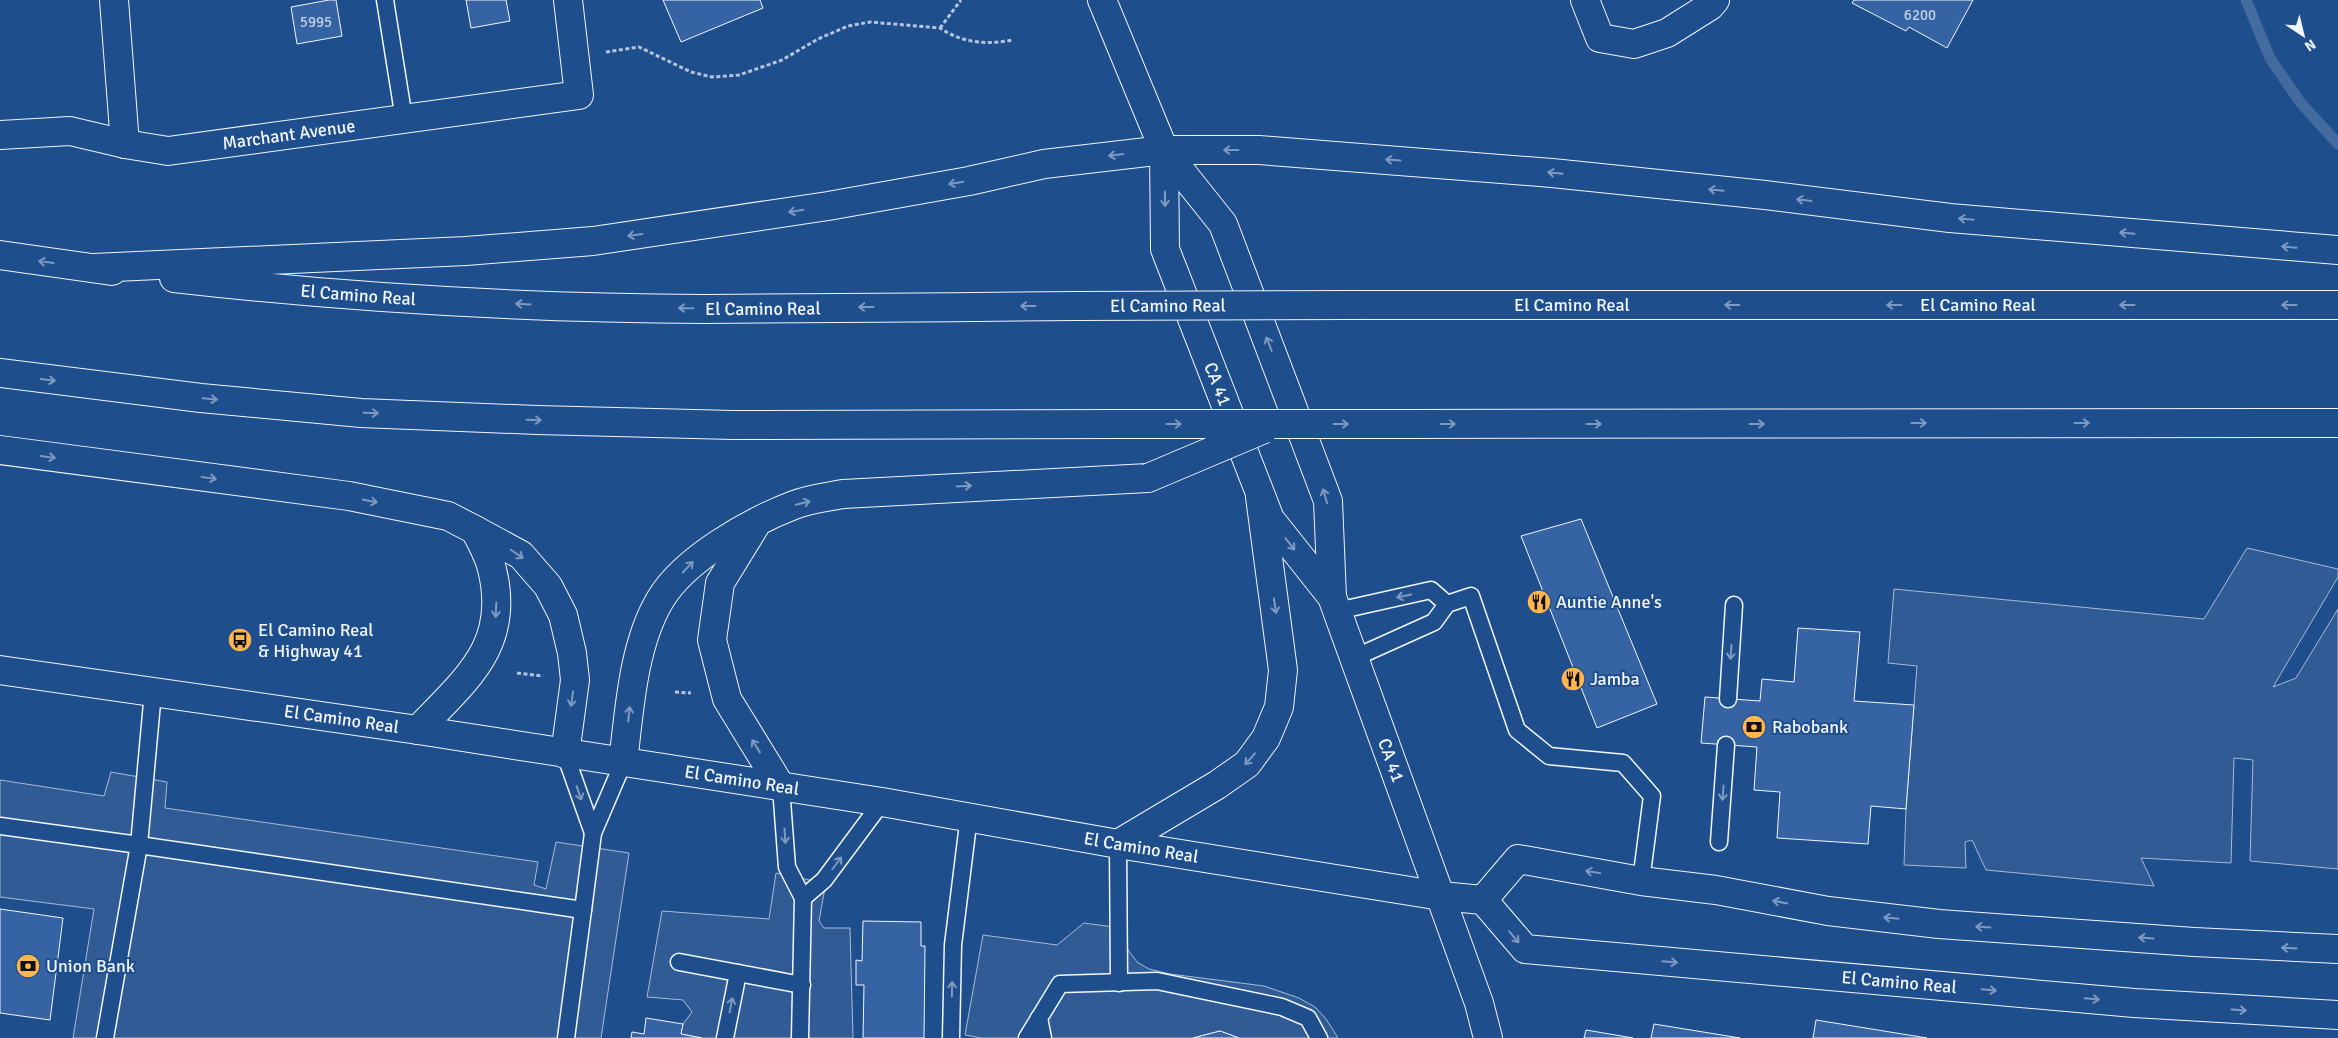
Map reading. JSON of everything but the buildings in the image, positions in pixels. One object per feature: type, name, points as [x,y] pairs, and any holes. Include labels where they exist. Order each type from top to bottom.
[{"type":"main road","points":[[114,0],[125,144]]},
{"type":"main road","points":[[568,0],[575,57]]},
{"type":"main road","name":"CA 41","points":[[1102,0],[1164,150],[1223,224],[1321,482],[1328,501],[1335,604],[1479,1003],[1488,1038]]},
{"type":"main road","points":[[1585,0],[1600,38],[1634,44],[1667,33],[1710,6],[1715,0]]},
{"type":"main road","name":"Marchant Avenue","points":[[0,135],[70,131],[125,144],[168,151],[404,119],[579,95],[575,57]]},
{"type":"main road","points":[[93,268],[466,251],[593,241],[828,206],[969,181],[1044,164],[1164,150],[1259,150],[1552,173],[1765,195],[1950,218],[2338,250]]},
{"type":"main road","name":"CA 41","points":[[1164,150],[1165,249],[1270,519],[1335,604]]},
{"type":"main road","name":"El Camino Real","points":[[0,255],[224,283],[543,305],[703,309],[1350,305],[2338,305]]},
{"type":"main road","points":[[0,373],[201,398],[371,414],[723,424],[2338,423]]},
{"type":"main road","points":[[623,763],[634,678],[641,644],[660,600],[692,562],[758,521],[796,504],[843,494],[1148,478],[1275,424]]},
{"type":"main road","points":[[0,450],[349,496],[448,516],[475,530],[521,555],[548,586],[563,615],[572,653],[575,680],[565,754]]},
{"type":"main road","points":[[1118,844],[1217,785],[1247,764],[1266,738],[1279,707],[1283,670],[1259,488]]},
{"type":"main road","points":[[758,521],[720,583],[712,640],[727,699],[782,787]]},
{"type":"main road","points":[[418,730],[477,666],[495,629],[496,599],[492,567],[475,530]]},
{"type":"main road","name":"El Camino Real","points":[[0,670],[418,730],[969,816],[1118,844],[1441,896],[1483,900],[1525,949],[2134,1003],[2338,1014]]},
{"type":"main road","points":[[1483,900],[1518,859],[1641,881],[1716,890],[1828,911],[1939,924],[2194,942],[2338,949]]},
{"type":"lane","points":[[385,0],[404,119]]},
{"type":"lane","points":[[1335,604],[1432,590],[1447,604]]},
{"type":"lane","points":[[1354,658],[1434,622],[1447,604],[1470,596],[1516,730],[1550,756],[1623,763],[1652,796],[1641,881]]},
{"type":"lane","points":[[1728,699],[1734,605]]},
{"type":"lane","points":[[105,1038],[139,845],[153,692]]},
{"type":"lane","points":[[1720,842],[1726,745]]},
{"type":"lane","points":[[565,754],[593,833]]},
{"type":"lane","points":[[566,1038],[593,833],[623,763]]},
{"type":"lane","points":[[782,787],[787,867],[803,898],[800,1038]]},
{"type":"lane","points":[[803,898],[824,880],[882,802]]},
{"type":"lane","points":[[952,1038],[953,945],[969,816]]},
{"type":"lane","points":[[0,826],[583,910]]},
{"type":"lane","points":[[1118,844],[1119,983]]},
{"type":"lane","points":[[679,962],[802,985]]},
{"type":"lane","points":[[725,1038],[738,973]]},
{"type":"lane","points":[[1027,1038],[1060,984],[1158,981],[1282,1007],[1308,1018],[1319,1038]]},
{"type":"lane","points":[[1039,1018],[1044,1038]]},
{"type":"path","points":[[940,28],[961,0]]},
{"type":"path","points":[[575,57],[638,47],[691,72],[712,77],[739,76],[782,60],[818,39],[848,26],[870,22],[940,28],[958,37],[987,44],[1012,40]]},
{"type":"path","points":[[517,673],[546,676]]},
{"type":"shaded area","points":[[2247,548],[2338,569],[2338,577],[2273,687],[2296,678],[2338,609],[2338,869],[2250,861],[2253,760],[2234,758],[2231,863],[2141,858],[2154,886],[1986,870],[1972,840],[1965,842],[1966,868],[1904,865],[1906,809],[1917,666],[1888,663],[1894,589],[2204,619]]},
{"type":"shaded area","points":[[111,772],[167,782],[165,808],[538,862],[534,885],[546,889],[556,842],[629,853],[601,1038],[73,1038],[94,909],[0,897],[0,780],[104,796]]},
{"type":"shaded area","points":[[776,873],[829,884],[824,893],[819,921],[824,928],[850,928],[853,1038],[702,1038],[681,1034],[683,1024],[692,1012],[683,1000],[647,997],[662,911],[769,919]]},
{"type":"shaded area","points":[[1084,923],[1121,928],[1128,950],[1137,962],[1149,969],[1170,974],[1264,986],[1299,998],[1315,1007],[1326,1019],[1338,1038],[1239,1038],[1220,1031],[1193,1038],[981,1038],[965,1035],[983,935],[1057,945]]},
{"type":"waterway","points":[[2246,0],[2270,58],[2300,102],[2338,144]]},
{"type":"place","name":"Auntie Anne's","points":[[1539,602]]},
{"type":"place","name":"El Camino Real & Highway 41","points":[[240,640]]},
{"type":"place","name":"Jamba","points":[[1573,679]]},
{"type":"place","name":"Rabobank","points":[[1754,727]]},
{"type":"place","name":"Union Bank","points":[[28,966]]}]
